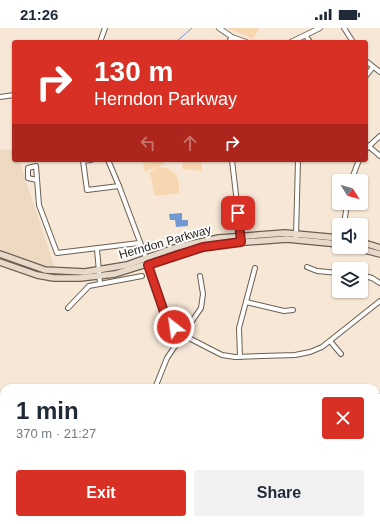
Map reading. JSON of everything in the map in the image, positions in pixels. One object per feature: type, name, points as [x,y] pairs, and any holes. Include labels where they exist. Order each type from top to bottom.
[{"type":"main road","name":"Herndon Parkway","points":[[296,236],[332,243]]},
{"type":"main road","name":"Herndon Parkway","points":[[0,262],[31,273],[49,277],[67,278],[121,273],[147,262],[203,247],[241,239],[296,236],[332,238]]},
{"type":"main road","points":[[368,244],[380,248]]},
{"type":"main road","points":[[368,251],[380,254]]},
{"type":"main road","name":"Herndon Parkway","points":[[0,254],[45,270],[99,274]]},
{"type":"street","points":[[101,40],[105,28]]},
{"type":"street","points":[[219,28],[232,37],[240,40]]},
{"type":"street","points":[[296,40],[320,28]]},
{"type":"street","points":[[344,28],[352,40]]},
{"type":"street","points":[[306,36],[309,40]]},
{"type":"street","points":[[368,63],[380,72]]},
{"type":"street","points":[[368,73],[372,67]]},
{"type":"street","points":[[0,97],[12,95]]},
{"type":"street","points":[[368,145],[380,136]]},
{"type":"street","points":[[368,147],[380,156]]},
{"type":"street","points":[[83,162],[86,190],[119,186]]},
{"type":"street","points":[[109,162],[166,316],[174,327],[183,335],[222,355],[240,357],[303,354],[316,350],[330,341],[380,301]]},
{"type":"street","points":[[232,162],[241,239]]},
{"type":"street","points":[[296,236],[298,162]]},
{"type":"street","points":[[354,174],[358,162]]},
{"type":"street","points":[[37,180],[39,205],[57,253],[140,243]]},
{"type":"street","points":[[96,249],[100,284]]},
{"type":"street","points":[[307,266],[317,271],[332,272]]},
{"type":"street","points":[[240,357],[239,328],[255,268]]},
{"type":"street","points":[[68,308],[89,286],[142,276]]},
{"type":"street","points":[[157,384],[167,358],[198,313],[202,303],[203,294],[200,276]]},
{"type":"street","points":[[368,277],[380,283]]},
{"type":"street","points":[[246,302],[284,311],[293,310]]},
{"type":"street","points":[[330,341],[340,354]]},
{"type":"shaded area","points":[[227,28],[259,28],[253,39]]},
{"type":"shaded area","points":[[12,149],[12,162],[20,162],[55,268],[43,267],[0,249],[0,150]]},
{"type":"shaded area","points":[[143,162],[165,162],[157,168],[144,171]]},
{"type":"shaded area","points":[[183,162],[202,162],[202,171],[182,169]]},
{"type":"shaded area","points":[[157,168],[167,169],[175,174],[179,182],[179,193],[157,196],[154,194],[150,172]]},
{"type":"water","points":[[182,213],[182,220],[188,220],[188,226],[176,227],[175,220],[170,220],[169,214]]},
{"type":"waterway","points":[[178,40],[192,28]]},
{"type":"route","points":[[174,327],[164,312],[148,265],[174,255],[203,247],[241,242],[238,213]]}]
